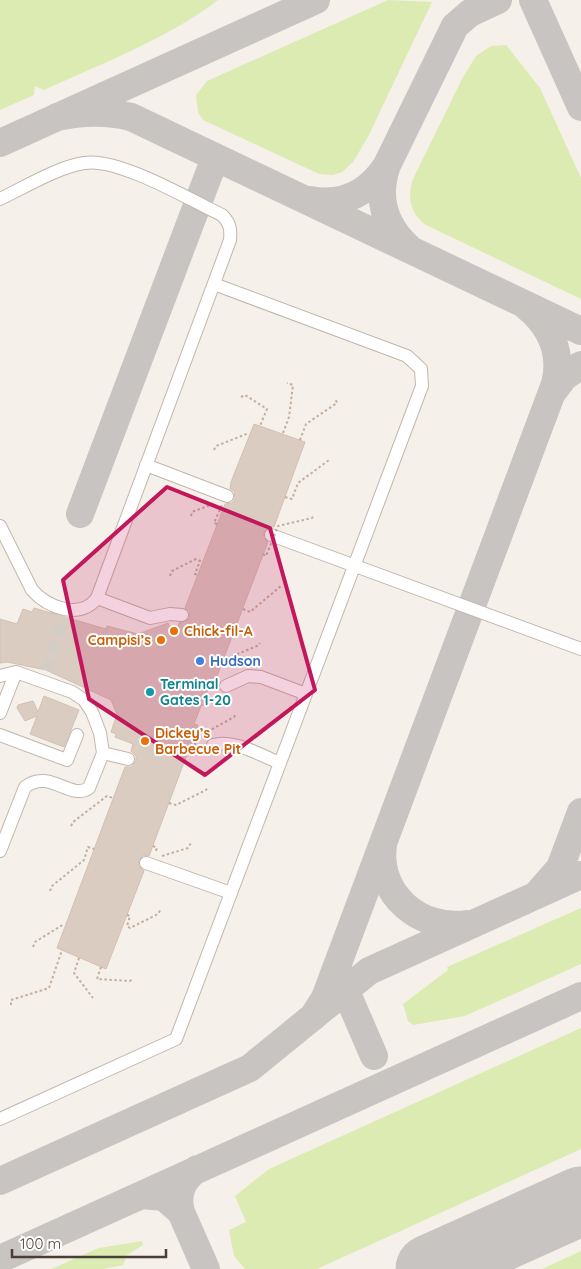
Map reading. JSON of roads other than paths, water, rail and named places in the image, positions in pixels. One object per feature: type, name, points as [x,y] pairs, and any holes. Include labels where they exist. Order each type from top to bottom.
[{"type":"lane","points":[[0,199],[84,162],[108,164],[126,169],[222,215],[228,221],[231,230],[230,240],[214,284],[97,598],[84,610],[65,612],[40,599],[32,590],[0,526]]},
{"type":"lane","points":[[0,1119],[176,1039],[422,386],[421,369],[407,356],[214,284]]},
{"type":"lane","points":[[146,465],[228,496]]},
{"type":"lane","points":[[271,535],[581,649]]},
{"type":"lane","points":[[97,598],[150,618],[170,614],[182,615]]},
{"type":"lane","points":[[0,713],[16,672]]},
{"type":"lane","points":[[0,676],[16,672],[44,675],[84,700],[92,712],[100,734],[103,753],[89,788],[84,791],[74,790],[42,780],[33,781],[25,787],[0,851]]},
{"type":"lane","points":[[226,686],[248,676],[261,677],[306,694]]},
{"type":"lane","points":[[0,735],[68,760],[77,735]]},
{"type":"lane","points":[[212,746],[222,743],[235,745],[280,763]]},
{"type":"lane","points":[[103,753],[128,759]]},
{"type":"lane","points":[[146,863],[231,893]]},
{"type":"tunnel","points":[[46,670],[64,616]]},
{"type":"place","name":"Chick-fil-A","points":[[174,631]]},
{"type":"place","name":"Campisi’s","points":[[161,640]]},
{"type":"place","name":"Hudson","points":[[200,661]]},
{"type":"place","name":"Terminal Gates 1-20","points":[[150,692]]},
{"type":"place","name":"Dickey’s Barbecue Pit","points":[[145,741]]}]
